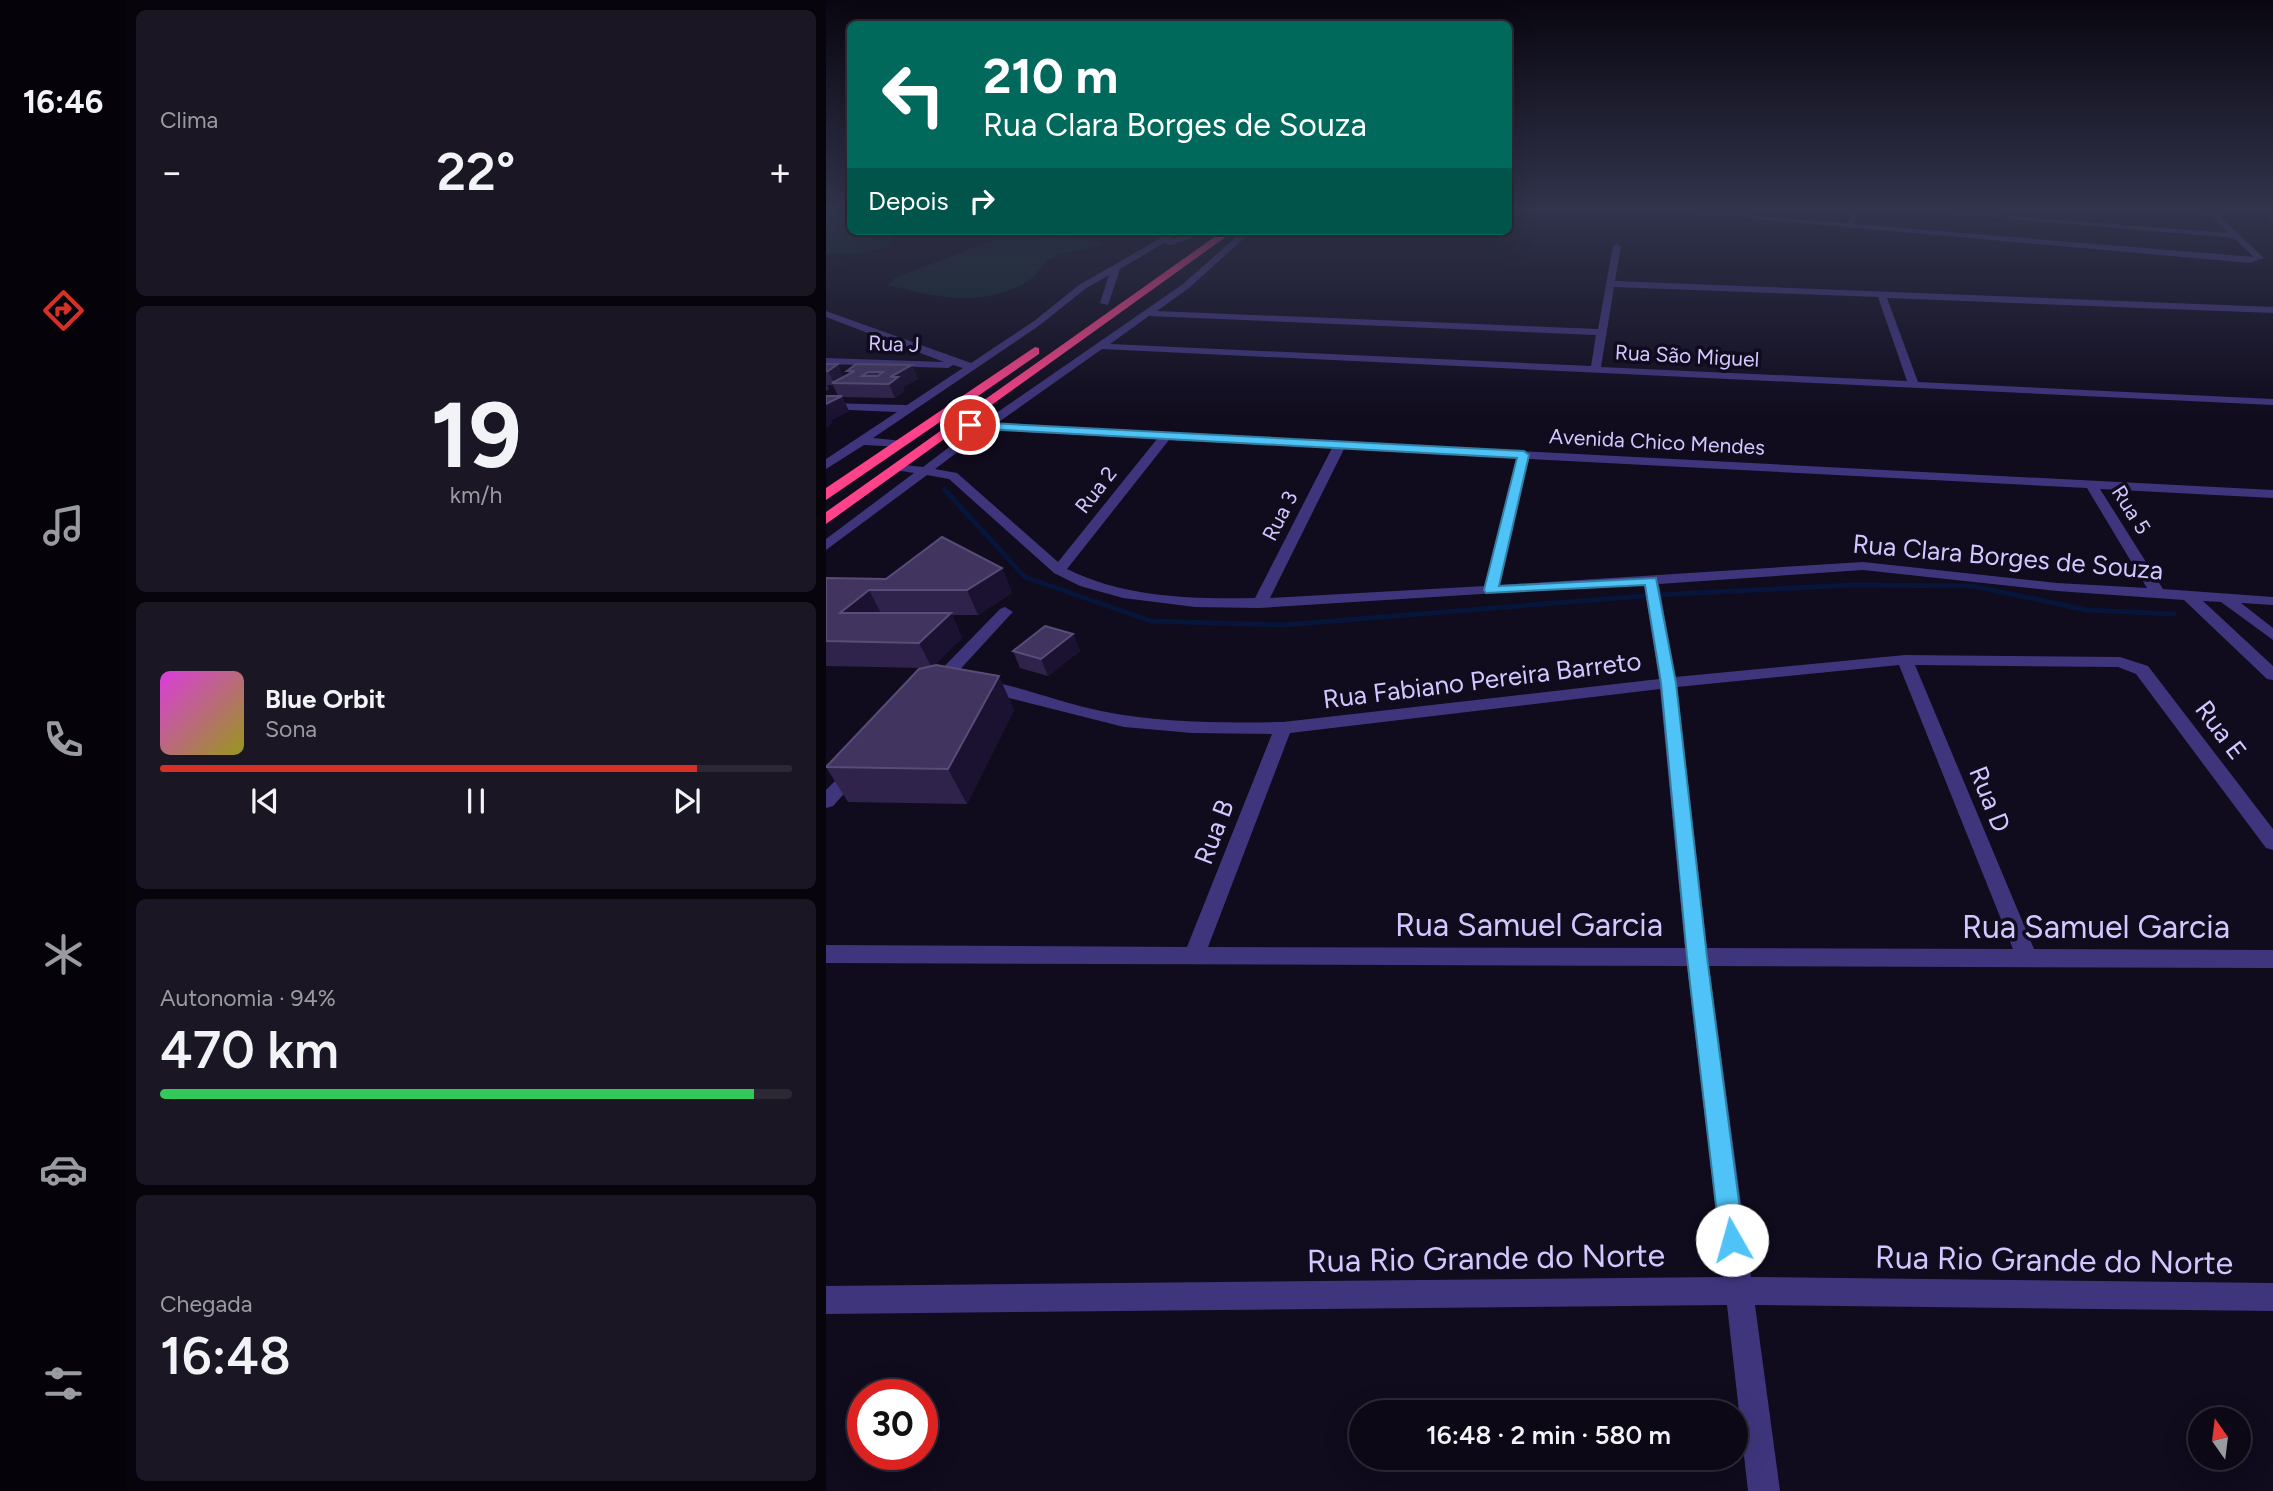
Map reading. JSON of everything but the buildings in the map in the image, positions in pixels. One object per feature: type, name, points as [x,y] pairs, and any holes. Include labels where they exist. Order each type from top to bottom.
[{"type":"highway","points":[[826,519],[956,425],[1169,279]]},
{"type":"highway","points":[[1094,310],[1126,288]]},
{"type":"highway","points":[[826,495],[1050,340]]},
{"type":"street","points":[[826,465],[1096,279]]},
{"type":"street","points":[[1105,303],[1112,279]]},
{"type":"street","points":[[826,545],[985,426],[1193,279]]},
{"type":"street","points":[[1595,371],[1613,279]]},
{"type":"street","points":[[1612,284],[2273,310]]},
{"type":"street","points":[[1881,294],[1914,386]]},
{"type":"street","points":[[1145,313],[1602,332]]},
{"type":"street","points":[[826,314],[964,369]]},
{"type":"street","name":"Rua São Miguel","points":[[1098,346],[2273,402]]},
{"type":"street","name":"Rua J","points":[[826,361],[964,369]]},
{"type":"street","points":[[826,372],[938,376],[964,369]]},
{"type":"street","points":[[891,408],[938,376]]},
{"type":"street","points":[[826,406],[911,408]]},
{"type":"street","name":"Avenida Chico Mendes","points":[[956,425],[2273,494]]},
{"type":"street","name":"Rua 2","points":[[1059,570],[1166,436]]},
{"type":"street","points":[[862,441],[899,444]]},
{"type":"street","name":"Rua 3","points":[[1259,604],[1339,447]]},
{"type":"street","points":[[1491,590],[1524,455]]},
{"type":"street","name":"Rua Clara Borges de Souza","points":[[899,467],[946,473],[959,479],[1059,570],[1084,583],[1123,594],[1195,603],[1259,604],[1491,590],[1653,591],[1863,566],[2057,587],[2273,601]]},
{"type":"street","name":"Rua 5","points":[[2090,483],[2158,594]]},
{"type":"street","points":[[1653,591],[1668,683],[1697,957],[1764,1491]]},
{"type":"street","points":[[2189,596],[2273,675]]},
{"type":"street","points":[[2226,598],[2273,635]]},
{"type":"street","points":[[923,699],[1005,612]]},
{"type":"street","points":[[2255,660],[2273,651]]},
{"type":"street","name":"Rua Fabiano Pereira Barreto","points":[[941,679],[993,687],[1100,716],[1159,727],[1283,728],[1668,683],[1905,660],[2120,662],[2141,670],[2152,681]]},
{"type":"street","name":"Rua D","points":[[1905,660],[2027,958]]},
{"type":"street","name":"Rua E","points":[[2152,681],[2273,843]]},
{"type":"street","name":"Rua B","points":[[1194,955],[1283,728]]},
{"type":"street","points":[[826,801],[868,757]]},
{"type":"street","name":"Rua Samuel Garcia","points":[[826,954],[2273,959]]},
{"type":"street","name":"Rua Rio Grande do Norte","points":[[826,1300],[1739,1291],[2273,1297]]},
{"type":"green space","points":[[894,279],[1030,279],[1009,290],[992,295],[957,298],[888,285]]},
{"type":"waterway","points":[[944,489],[1025,577],[1151,621],[1283,625],[1656,595],[1853,585],[1973,586],[2087,610],[2174,614]]},
{"type":"route","points":[[970,425],[1524,455],[1491,590],[1651,580],[1668,683],[1697,957],[1732,1240]]}]
